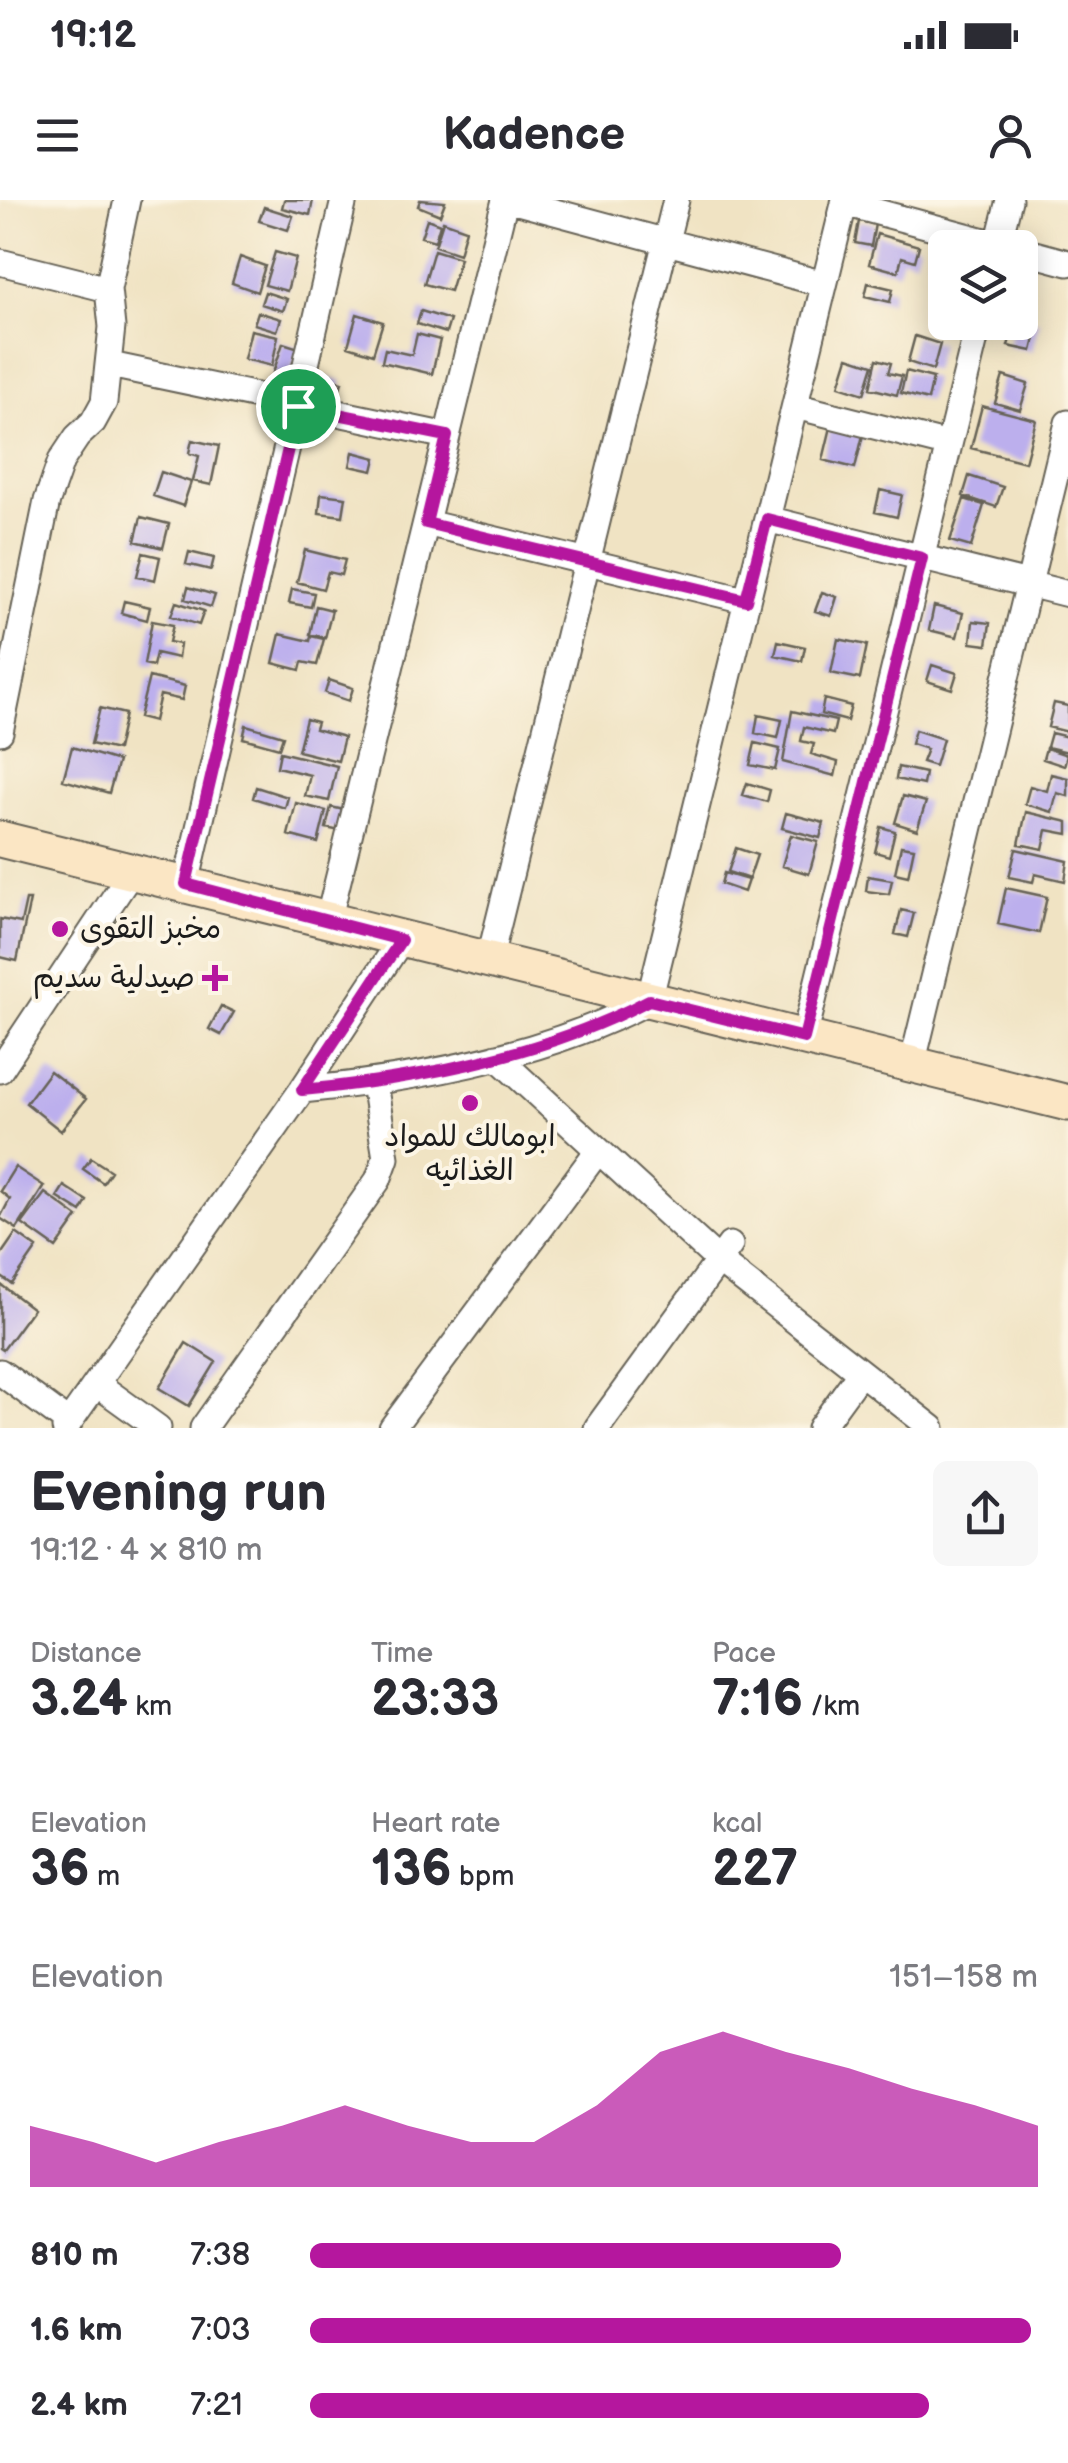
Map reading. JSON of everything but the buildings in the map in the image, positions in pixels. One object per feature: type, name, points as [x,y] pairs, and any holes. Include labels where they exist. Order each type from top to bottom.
[{"type":"main road","points":[[0,838],[1068,1102]]},
{"type":"street","points":[[0,732],[46,502],[61,462],[104,402],[112,327],[108,289],[127,200]]},
{"type":"street","points":[[186,884],[344,200]]},
{"type":"street","points":[[328,921],[507,200],[824,284]]},
{"type":"street","points":[[489,961],[676,200]]},
{"type":"street","points":[[1007,230],[1008,200]]},
{"type":"street","points":[[302,1090],[374,1083],[497,1056],[610,1021],[649,1000],[844,201],[946,230]]},
{"type":"street","points":[[1038,255],[1068,263]]},
{"type":"street","points":[[0,262],[108,289]]},
{"type":"street","points":[[804,1038],[975,340]]},
{"type":"street","points":[[110,365],[447,436]]},
{"type":"street","points":[[794,406],[949,445]]},
{"type":"street","points":[[912,1065],[1068,423]]},
{"type":"street","points":[[767,519],[1068,594]]},
{"type":"street","points":[[426,523],[746,600]]},
{"type":"street","points":[[0,1070],[132,871]]},
{"type":"street","points":[[0,1372],[67,1426],[302,1090],[401,940]]},
{"type":"street","points":[[497,1056],[597,1152],[724,1252],[860,1373],[932,1428]]},
{"type":"street","points":[[203,1428],[378,1180],[386,1158],[374,1083]]},
{"type":"street","points":[[392,1428],[597,1152]]},
{"type":"street","points":[[597,1428],[724,1252]]},
{"type":"street","points":[[820,1428],[860,1373]]},
{"type":"street","points":[[97,1384],[158,1428]]},
{"type":"place","name":"مخبز التقوى","points":[[60,929]]},
{"type":"place","name":"صيدلية سديم","points":[[215,978]]},
{"type":"place","name":"ابومالك للمواد الغذائيه","points":[[470,1103]]},
{"type":"route","points":[[298,406],[447,436],[426,523],[746,600],[767,519],[922,558],[804,1038],[649,1000],[610,1021],[497,1056],[374,1083],[302,1090],[401,940],[186,884],[298,406]]}]
